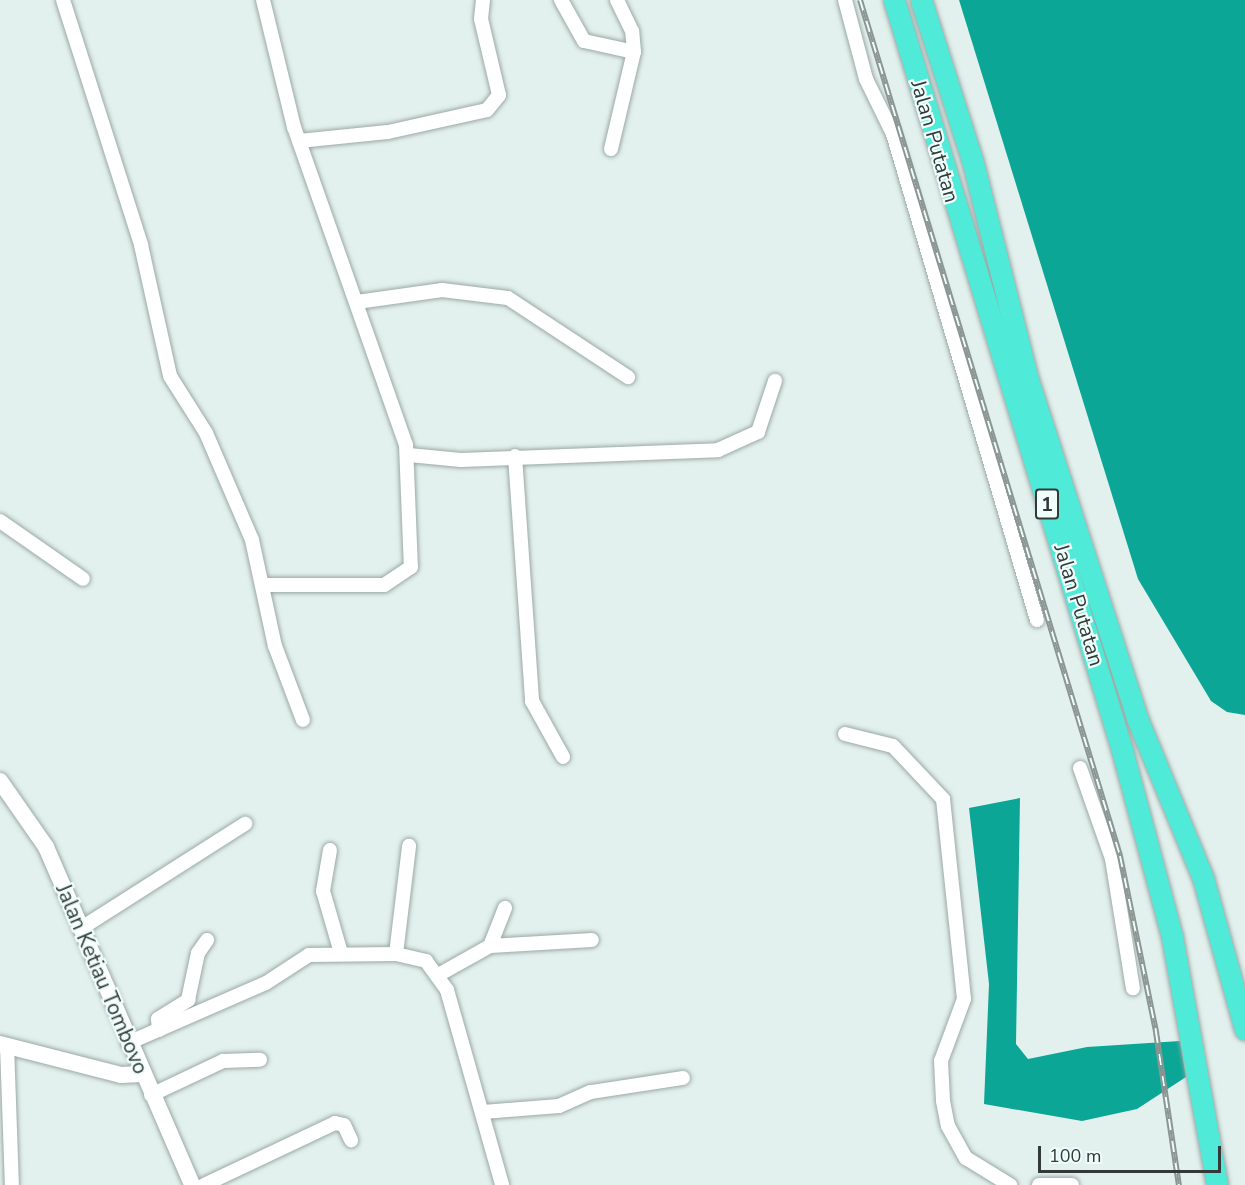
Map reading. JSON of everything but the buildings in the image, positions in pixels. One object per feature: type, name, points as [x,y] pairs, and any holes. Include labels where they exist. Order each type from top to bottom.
[{"type":"highway","name":"Jalan Putatan","points":[[894,0],[1024,434],[1093,648],[1188,1012],[1217,1185]]},
{"type":"highway","name":"Jalan Putatan","points":[[921,0],[973,163],[1028,380],[1108,619],[1137,718],[1203,878],[1239,999],[1245,1029]]},
{"type":"highway","points":[[1024,434],[1031,423],[1028,380]]},
{"type":"highway","points":[[1093,648],[1094,631],[1108,619]]},
{"type":"street","points":[[63,0],[141,245],[170,376],[228,479],[263,585],[274,646],[303,720]]},
{"type":"street","points":[[263,0],[299,141],[409,456],[411,567],[405,575],[384,585],[263,585]]},
{"type":"street","points":[[299,141],[388,132],[487,110],[499,95],[481,19],[483,0]]},
{"type":"street","points":[[561,0],[584,41],[634,52]]},
{"type":"street","points":[[611,149],[634,52],[632,31],[617,0]]},
{"type":"street","points":[[845,0],[866,79],[893,134],[1037,620]]},
{"type":"street","points":[[357,302],[442,290],[508,298],[628,377]]},
{"type":"street","points":[[409,456],[461,460],[729,448],[758,432],[775,381]]},
{"type":"street","points":[[515,456],[532,701],[563,757]]},
{"type":"street","points":[[0,521],[83,579]]},
{"type":"street","points":[[845,734],[893,746],[943,799],[964,999],[941,1061],[943,1101],[948,1126],[966,1158],[1010,1185]]},
{"type":"street","points":[[1080,768],[1112,859],[1133,988]]},
{"type":"street","name":"Jalan Ketiau Tombovo","points":[[0,781],[38,830],[128,1043],[192,1185]]},
{"type":"street","points":[[80,929],[245,824]]},
{"type":"street","points":[[396,954],[409,846]]},
{"type":"street","points":[[330,850],[323,891],[340,954]]},
{"type":"street","points":[[490,946],[505,908]]},
{"type":"street","points":[[159,1030],[159,1019],[186,1004],[198,953],[207,940]]},
{"type":"street","points":[[440,974],[490,946],[592,940]]},
{"type":"street","points":[[128,1043],[266,983],[309,955],[396,954],[426,961],[440,974],[483,1113],[502,1185]]},
{"type":"street","points":[[186,1004],[196,1014]]},
{"type":"street","points":[[12,1185],[4,1044],[126,1076],[142,1074]]},
{"type":"street","points":[[152,1095],[223,1061],[260,1060]]},
{"type":"street","points":[[483,1113],[559,1106],[591,1092],[683,1078]]},
{"type":"street","points":[[204,1185],[335,1123],[344,1125],[351,1140]]},
{"type":"street","points":[[1039,1185],[1072,1185]]},
{"type":"shaded area","points":[[959,0],[1245,0],[1245,715],[1227,712],[1211,701],[1138,579]]},
{"type":"shaded area","points":[[1020,798],[1016,1044],[1028,1059],[1087,1047],[1180,1041],[1186,1077],[1137,1109],[1082,1121],[984,1104],[989,984],[969,808]]},
{"type":"railway","points":[[860,0],[1120,856],[1156,1032],[1179,1185]]}]
